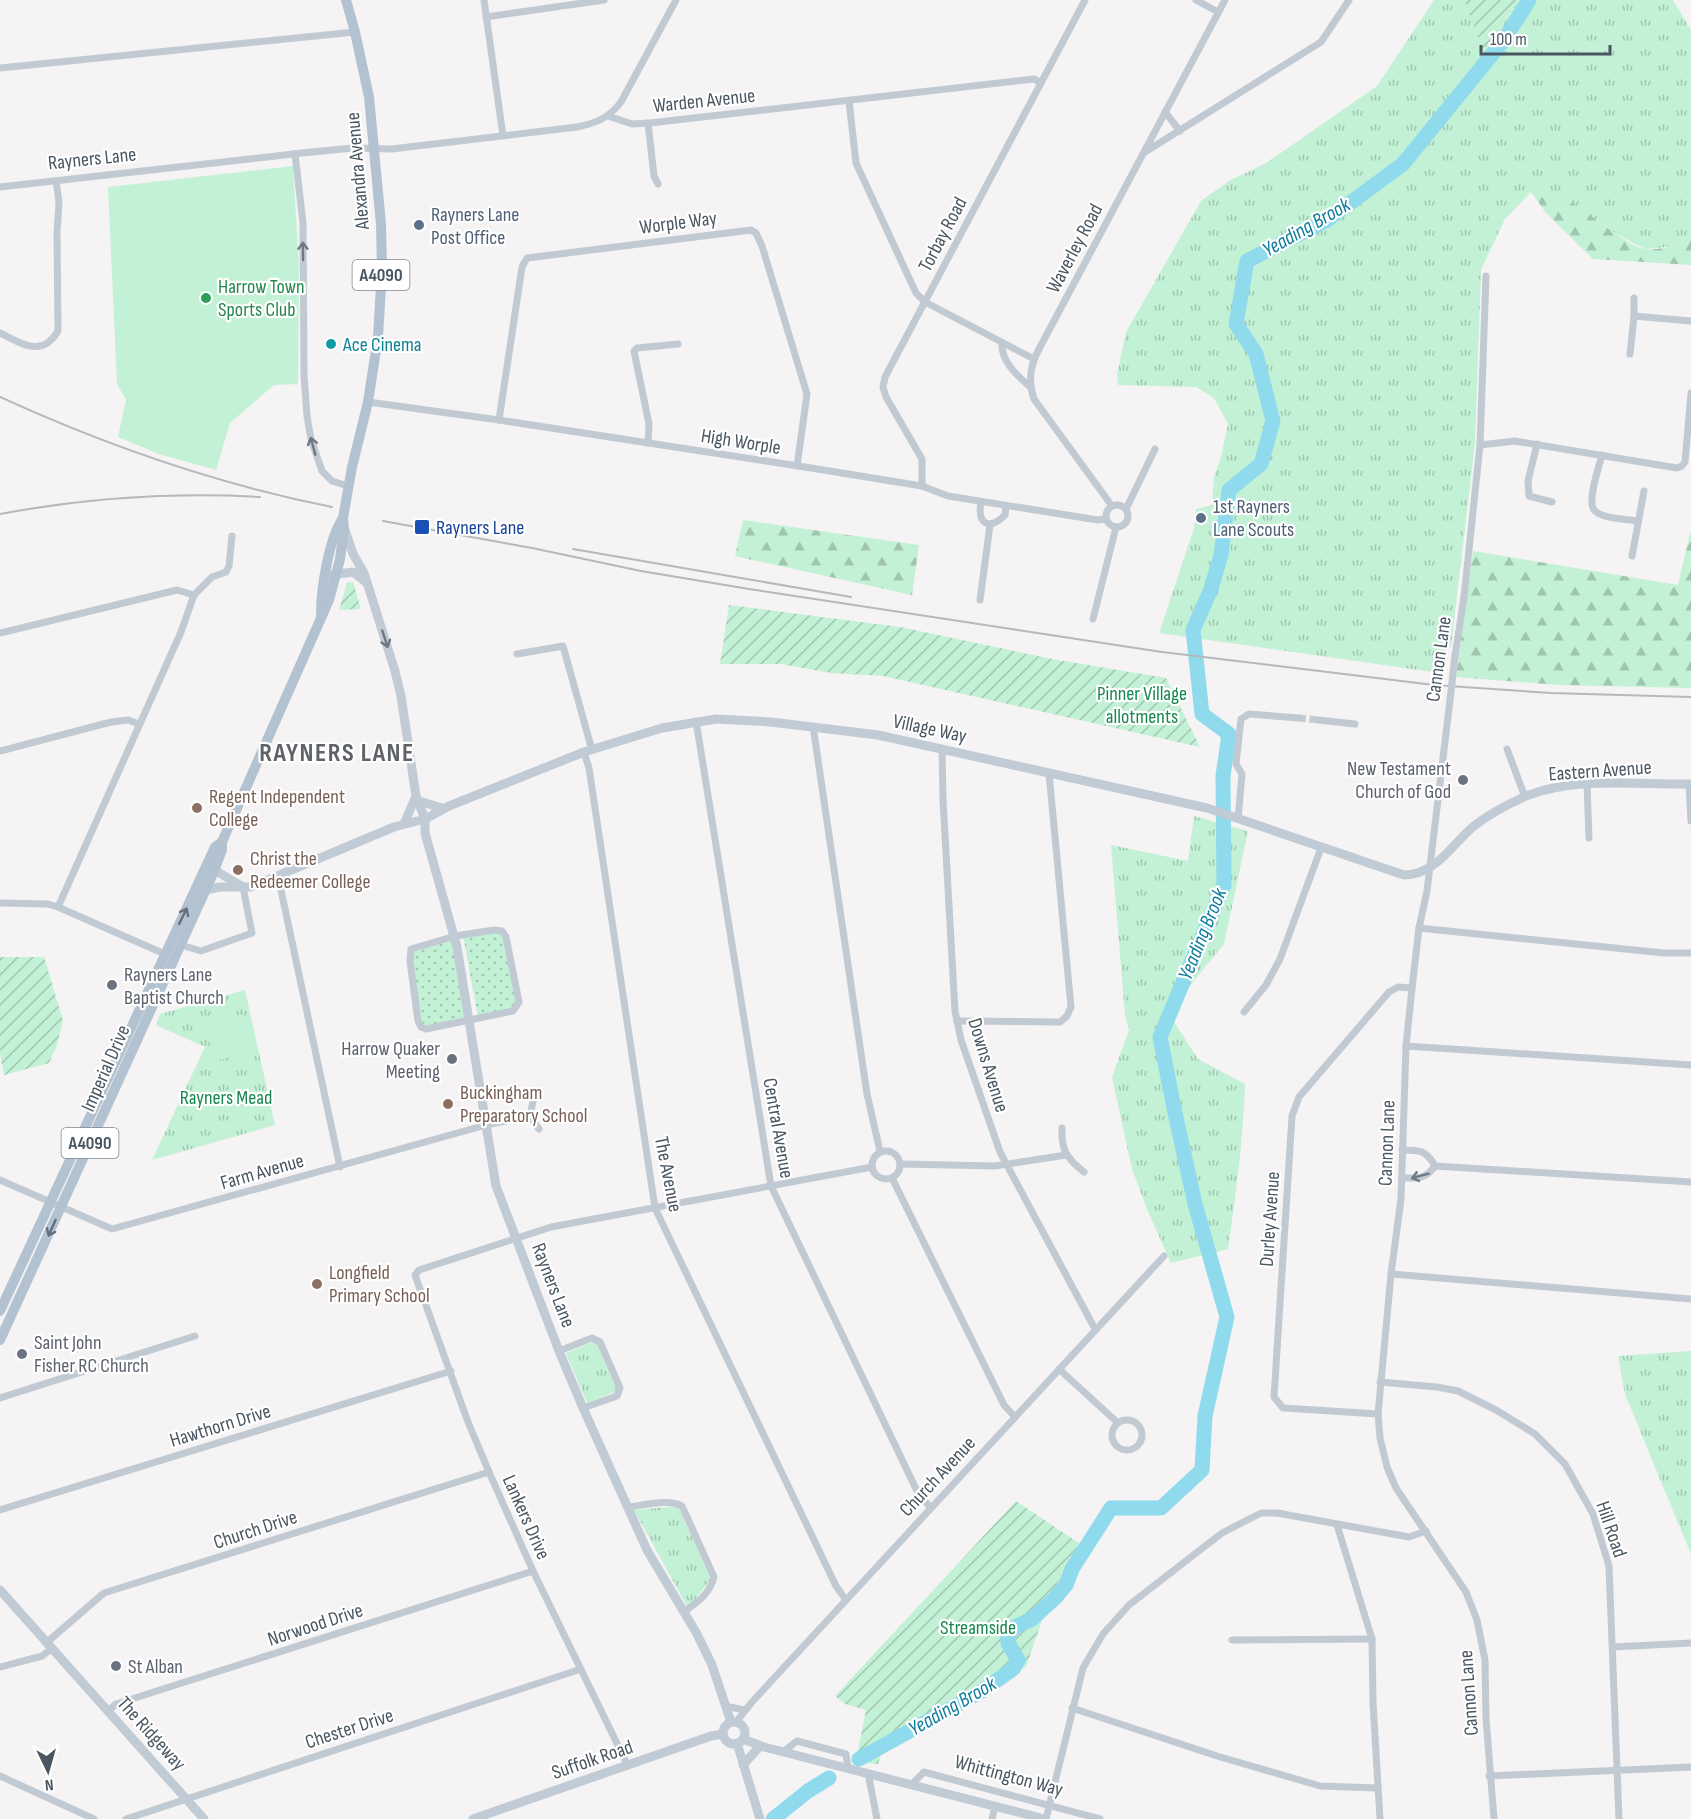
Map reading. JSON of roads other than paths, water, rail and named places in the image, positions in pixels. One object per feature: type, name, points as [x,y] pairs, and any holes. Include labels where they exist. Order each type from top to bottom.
[{"type":"main road","name":"Alexandra Avenue","points":[[338,572],[348,486],[368,402],[378,337],[382,269],[381,224],[368,88],[346,0]]},
{"type":"main road","name":"Alexandra Avenue","points":[[333,544],[336,527],[343,523]]},
{"type":"main road","name":"Imperial Drive","points":[[321,616],[321,599],[333,544]]},
{"type":"main road","name":"Imperial Drive","points":[[0,1340],[61,1207],[170,956],[212,864],[222,850],[222,842],[329,600],[338,572]]},
{"type":"main road","name":"Imperial Drive","points":[[0,1311],[50,1201],[170,956],[181,945],[206,890],[212,864]]},
{"type":"street","points":[[484,0],[503,136]]},
{"type":"street","points":[[486,17],[604,0]]},
{"type":"street","points":[[372,148],[392,149],[596,123],[608,116],[621,102],[676,0]]},
{"type":"street","name":"Torbay Road","points":[[922,486],[922,459],[886,397],[883,387],[885,377],[1084,0]]},
{"type":"street","points":[[1196,0],[1218,12]]},
{"type":"street","name":"Waverley Road","points":[[1030,387],[1030,372],[1034,359],[1225,0]]},
{"type":"street","points":[[1144,153],[1321,42],[1349,0]]},
{"type":"street","points":[[0,69],[355,32]]},
{"type":"street","name":"Warden Avenue","points":[[608,116],[632,123],[648,123],[1034,79],[1040,82]]},
{"type":"street","points":[[849,101],[856,164],[916,293],[925,302],[1034,359]]},
{"type":"street","points":[[1165,112],[1180,131]]},
{"type":"street","points":[[648,123],[654,176],[658,184]]},
{"type":"street","name":"Rayners Lane","points":[[0,187],[295,154],[372,148]]},
{"type":"street","points":[[295,154],[303,223],[304,385],[307,416],[311,439],[322,471],[332,481],[348,486]]},
{"type":"street","points":[[0,333],[30,347],[43,346],[52,340],[58,331],[59,202],[56,181]]},
{"type":"street","name":"Worple Way","points":[[499,420],[522,267],[527,258],[751,230],[756,233],[762,246],[807,394],[797,466]]},
{"type":"street","name":"Cannon Lane","points":[[1486,276],[1480,445],[1464,597],[1412,987],[1406,1046],[1401,1199],[1391,1274],[1378,1414],[1380,1438],[1387,1467],[1396,1488],[1466,1592],[1477,1620],[1485,1660],[1486,1718],[1494,1819]]},
{"type":"street","points":[[1630,354],[1634,298]]},
{"type":"street","points":[[1634,316],[1691,321]]},
{"type":"street","points":[[1002,343],[1001,350],[1005,359],[1015,373],[1030,387],[1034,399],[1112,506]]},
{"type":"street","points":[[648,443],[649,424],[634,351],[637,348],[678,344]]},
{"type":"street","points":[[1480,445],[1515,441],[1677,468],[1685,462],[1689,439],[1691,393]]},
{"type":"street","name":"High Worple","points":[[368,402],[797,466],[922,486],[948,496],[981,502],[1098,520],[1106,519]]},
{"type":"street","points":[[1537,444],[1528,481],[1529,496],[1552,502]]},
{"type":"street","points":[[1126,509],[1155,449]]},
{"type":"street","points":[[1602,455],[1590,502],[1593,510],[1600,514],[1637,521]]},
{"type":"street","points":[[1632,556],[1644,491]]},
{"type":"street","points":[[981,502],[980,514],[990,525]]},
{"type":"street","points":[[1119,505],[1126,509],[1127,522],[1122,526],[1110,525],[1106,519],[1107,511],[1112,506],[1119,505]]},
{"type":"street","points":[[990,525],[1005,515],[1006,506]]},
{"type":"street","name":"Rayners Lane","points":[[343,523],[353,554],[364,573],[401,696],[418,799],[425,819],[425,833],[455,936],[496,1186],[559,1351],[627,1507],[647,1550],[712,1665],[725,1706],[734,1722],[743,1727],[744,1732],[740,1741],[743,1765],[760,1819]]},
{"type":"street","points":[[980,600],[990,525]]},
{"type":"street","points":[[1093,619],[1116,527]]},
{"type":"street","points":[[58,907],[182,632],[194,595],[204,583],[226,572],[230,566],[232,536]]},
{"type":"street","points":[[326,580],[330,575],[338,572],[353,572],[367,584]]},
{"type":"street","points":[[0,633],[177,590],[194,595]]},
{"type":"street","name":"The Avenue","points":[[518,654],[566,644],[588,751],[655,1208],[836,1586],[846,1600]]},
{"type":"street","points":[[1229,815],[1242,774],[1236,764],[1242,719],[1245,715],[1299,718]]},
{"type":"street","name":"Village Way","points":[[206,890],[220,887],[251,887],[425,819],[439,813],[442,808],[588,751],[662,728],[696,721],[742,719],[878,735],[1049,772],[1229,815],[1404,875],[1414,875],[1429,868]]},
{"type":"street","points":[[0,751],[111,722],[128,720],[139,724]]},
{"type":"street","points":[[1318,720],[1355,724]]},
{"type":"street","name":"Central Avenue","points":[[696,721],[771,1186],[918,1493],[930,1508]]},
{"type":"street","points":[[813,726],[867,1094],[880,1151]]},
{"type":"street","name":"Downs Avenue","points":[[942,749],[943,800],[957,1021],[967,1059],[1005,1164],[1095,1329]]},
{"type":"street","points":[[1508,749],[1525,796]]},
{"type":"street","points":[[957,1021],[1060,1022],[1067,1016],[1071,1007],[1049,772]]},
{"type":"street","points":[[1587,784],[1588,838]]},
{"type":"street","name":"Eastern Avenue","points":[[1429,868],[1476,824],[1525,796],[1554,788],[1587,784],[1690,784]]},
{"type":"street","points":[[1690,784],[1691,820]]},
{"type":"street","points":[[425,833],[408,824],[412,802],[418,799],[442,808]]},
{"type":"street","points":[[1244,1012],[1266,985],[1280,959],[1321,848]]},
{"type":"street","points":[[181,945],[201,951],[252,933],[243,888],[212,864]]},
{"type":"street","points":[[278,876],[340,1167]]},
{"type":"street","points":[[0,903],[48,904],[58,907],[170,956]]},
{"type":"street","points":[[1419,928],[1664,953],[1691,953]]},
{"type":"street","points":[[494,930],[502,931],[507,937],[519,1002],[513,1011],[426,1029],[421,1027],[418,1021],[410,961],[411,949],[455,936],[494,930]]},
{"type":"street","name":"Durley Avenue","points":[[1378,1414],[1284,1408],[1274,1397],[1292,1116],[1299,1097],[1389,992],[1398,987],[1412,987]]},
{"type":"street","points":[[1406,1046],[1691,1065]]},
{"type":"street","points":[[533,1101],[530,1116],[539,1129]]},
{"type":"street","name":"Farm Avenue","points":[[0,1180],[112,1229],[486,1125],[530,1116]]},
{"type":"street","points":[[1062,1128],[1062,1142],[1066,1155],[1084,1172]]},
{"type":"street","points":[[889,1150],[894,1152],[901,1164],[898,1172],[892,1178],[879,1178],[872,1167],[873,1158],[880,1151],[889,1150]]},
{"type":"street","points":[[1402,1150],[1422,1151],[1429,1155],[1435,1166]]},
{"type":"street","points":[[901,1164],[1005,1164],[1066,1155]]},
{"type":"street","points":[[1402,1178],[1418,1178],[1429,1174],[1435,1166]]},
{"type":"street","points":[[1435,1166],[1691,1182]]},
{"type":"street","points":[[517,1239],[551,1227],[872,1167]]},
{"type":"street","points":[[892,1178],[1004,1405],[1015,1416]]},
{"type":"street","name":"Lankers Drive","points":[[517,1239],[418,1270],[415,1275],[468,1422],[489,1472],[533,1571],[628,1766]]},
{"type":"street","name":"Church Avenue","points":[[734,1722],[1164,1256]]},
{"type":"street","points":[[1391,1274],[1691,1299]]},
{"type":"street","points":[[0,1398],[195,1336]]},
{"type":"street","points":[[559,1351],[596,1338],[600,1342],[620,1388],[617,1396],[583,1408]]},
{"type":"street","points":[[1059,1369],[1118,1423]]},
{"type":"street","name":"Hawthorn Drive","points":[[0,1510],[451,1371]]},
{"type":"street","name":"Hill Road","points":[[1380,1382],[1458,1391],[1496,1410],[1535,1434],[1565,1464],[1593,1514],[1609,1566],[1619,1819]]},
{"type":"street","points":[[1127,1420],[1138,1425],[1142,1436],[1137,1445],[1127,1449],[1116,1444],[1112,1433],[1118,1423],[1127,1420]]},
{"type":"street","name":"Church Drive","points":[[0,1667],[42,1656],[48,1646],[104,1593],[489,1472]]},
{"type":"street","points":[[627,1507],[668,1503],[682,1506],[714,1577],[710,1589],[684,1612]]},
{"type":"street","points":[[1046,1819],[1083,1668],[1102,1634],[1129,1605],[1222,1533],[1261,1513],[1277,1513],[1409,1537],[1426,1531]]},
{"type":"street","points":[[1337,1525],[1372,1639],[1373,1703],[1380,1819]]},
{"type":"street","name":"Norwood Drive","points":[[108,1711],[116,1704],[533,1571]]},
{"type":"street","name":"The Ridgeway","points":[[0,1590],[204,1819]]},
{"type":"street","points":[[1232,1640],[1372,1639]]},
{"type":"street","points":[[1613,1647],[1691,1643]]},
{"type":"street","name":"Chester Drive","points":[[126,1819],[581,1669]]},
{"type":"street","points":[[725,1706],[745,1710]]},
{"type":"street","points":[[1072,1708],[1217,1756],[1320,1786],[1377,1788]]},
{"type":"street","points":[[734,1722],[725,1727],[723,1734],[728,1742],[740,1741]]},
{"type":"street","name":"Suffolk Road","points":[[473,1819],[723,1734]]},
{"type":"street","name":"Whittington Way","points":[[740,1741],[1046,1819]]},
{"type":"street","points":[[743,1765],[760,1746]]},
{"type":"street","points":[[1490,1776],[1691,1767]]},
{"type":"street","name":"Whittington Way","points":[[912,1784],[924,1772],[1100,1819]]},
{"type":"street","points":[[868,1773],[877,1819]]},
{"type":"street","points":[[0,1776],[94,1819]]},
{"type":"street","points":[[992,1819],[995,1806]]},
{"type":"waterway","name":"Yeading Brook","points":[[859,1759],[982,1691],[1013,1669],[1018,1660],[1008,1643],[1008,1634],[1017,1626],[1032,1619],[1066,1585],[1072,1569],[1111,1508],[1161,1508],[1202,1470],[1205,1416],[1227,1317],[1195,1204],[1160,1037],[1224,885],[1223,776],[1229,734],[1202,714],[1193,630],[1211,589],[1221,555],[1229,490],[1261,464],[1273,421],[1256,354],[1236,324],[1247,261],[1327,220],[1403,164],[1503,41],[1529,0]]},
{"type":"waterway","name":"Yeading Brook","points":[[773,1819],[808,1791],[829,1778]]},
{"type":"tunnel","points":[[1299,718],[1318,720]]},
{"type":"railway","points":[[0,397],[81,432],[163,462],[246,487],[332,507]]},
{"type":"railway","points":[[0,514],[97,500],[194,495],[260,497]]},
{"type":"railway","points":[[383,521],[532,548],[641,571],[1162,652],[1434,685],[1551,693],[1691,697]]},
{"type":"railway","points":[[573,549],[851,597]]},
{"type":"place","name":"Rayners Lane Post Office","points":[[419,225]]},
{"type":"place","name":"Harrow Town Sports Club","points":[[206,298]]},
{"type":"place","name":"Ace Cinema","points":[[331,344]]},
{"type":"place","name":"1st Rayners Lane Scouts","points":[[1201,518]]},
{"type":"place","name":"Rayners Lane","points":[[422,527]]},
{"type":"place","name":"New Testament Church of God","points":[[1463,780]]},
{"type":"place","name":"Regent Independent College","points":[[197,808]]},
{"type":"place","name":"Christ the Redeemer College","points":[[238,870]]},
{"type":"place","name":"Rayners Lane Baptist Church","points":[[112,985]]},
{"type":"place","name":"Harrow Quaker Meeting","points":[[452,1059]]},
{"type":"place","name":"Buckingham Preparatory School","points":[[448,1104]]},
{"type":"place","name":"Longfield Primary School","points":[[317,1284]]},
{"type":"place","name":"Saint John Fisher RC Church","points":[[22,1354]]},
{"type":"place","name":"St Alban","points":[[116,1666]]},
{"type":"district","name":"RAYNERS LANE","points":[[337,752]]},
{"type":"park label","name":"Pinner Village allotments","points":[[1142,704]]},
{"type":"park label","name":"Rayners Mead","points":[[226,1097]]},
{"type":"park label","name":"Streamside","points":[[978,1627]]}]
